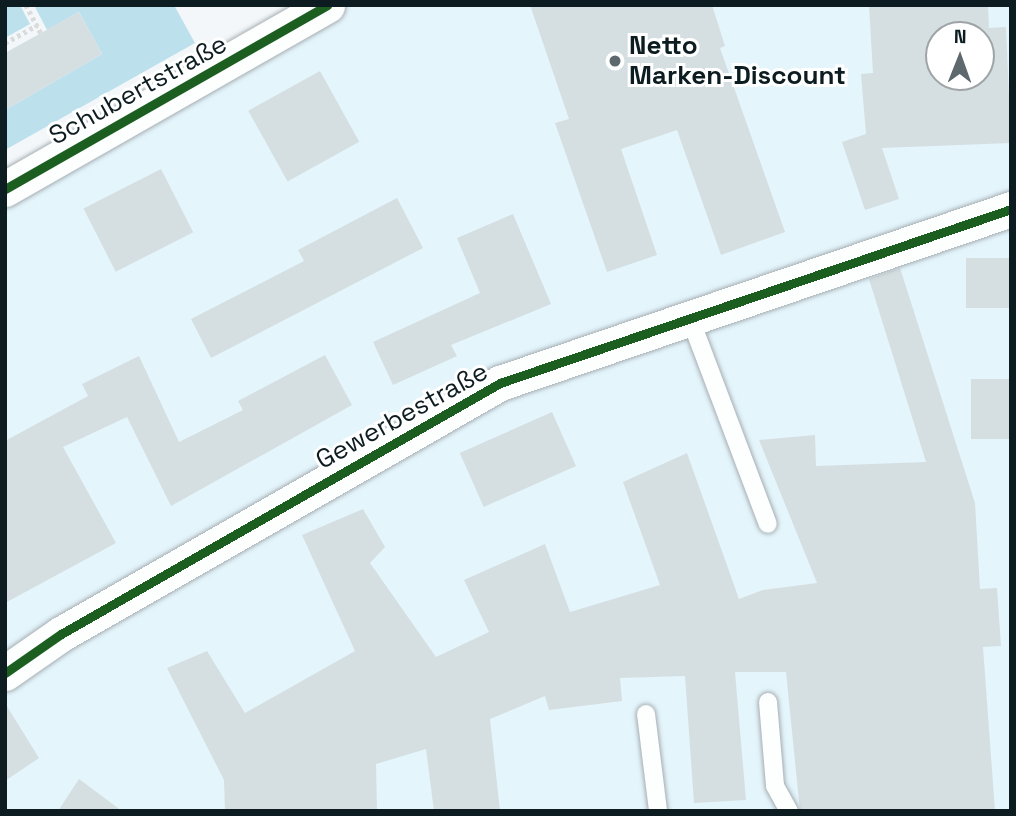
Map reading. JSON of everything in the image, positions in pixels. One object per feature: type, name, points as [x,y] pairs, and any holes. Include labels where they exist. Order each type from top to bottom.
[{"type":"street","name":"Schubertstraße","points":[[5,189],[309,10]]},
{"type":"street","name":"Gewerbestraße","points":[[5,673],[61,634],[500,383],[1011,209]]},
{"type":"lane","points":[[690,318],[768,524]]},
{"type":"lane","points":[[768,702],[775,786],[789,811]]},
{"type":"lane","points":[[646,714],[658,811]]},
{"type":"path","points":[[26,5],[41,33]]},
{"type":"path","points":[[5,43],[37,25]]},
{"type":"shaded area","points":[[5,5],[20,5],[30,24],[5,38]]},
{"type":"shaded area","points":[[34,5],[174,5],[195,43],[5,150],[5,110],[102,54],[79,12],[47,30]]},
{"type":"shaded area","points":[[327,5],[1011,5],[1011,811],[5,811],[5,189]]},
{"type":"building","points":[[530,5],[712,5],[725,46],[720,48],[785,232],[721,255],[677,130],[621,149],[657,255],[607,272],[555,123],[569,119]]},
{"type":"building","points":[[869,5],[988,5],[989,21],[925,21],[925,91],[995,91],[995,28],[1006,27],[1011,143],[882,148],[899,199],[865,210],[842,142],[866,134],[861,74],[873,73]]},
{"type":"building","points":[[79,12],[102,54],[5,110],[5,53]]},
{"type":"building","points":[[320,71],[359,142],[288,182],[248,111]]},
{"type":"building","points":[[161,169],[193,232],[116,272],[83,208]]},
{"type":"building","points":[[397,198],[423,248],[211,358],[191,319],[304,261],[298,250]]},
{"type":"building","points":[[513,214],[551,304],[451,345],[457,356],[393,385],[373,342],[480,293],[457,238]]},
{"type":"building","points":[[966,258],[1011,258],[1011,308],[966,308]]},
{"type":"building","points":[[900,268],[975,503],[980,589],[997,588],[1001,646],[983,647],[995,811],[800,811],[786,672],[735,672],[746,800],[694,803],[685,676],[620,678],[622,701],[549,710],[545,696],[490,719],[500,811],[434,811],[426,749],[376,764],[377,811],[225,811],[224,780],[167,668],[207,651],[245,713],[355,651],[302,535],[363,509],[385,547],[370,563],[436,657],[489,632],[464,580],[545,544],[570,612],[660,585],[623,482],[687,453],[739,599],[763,590],[817,583],[759,440],[815,435],[816,466],[926,462],[869,279]]},
{"type":"building","points":[[325,355],[352,405],[171,506],[127,417],[63,447],[116,543],[5,603],[5,441],[88,396],[82,384],[139,356],[179,442],[243,410],[238,401]]},
{"type":"building","points":[[971,379],[1011,379],[1011,439],[971,439]]},
{"type":"building","points":[[552,412],[576,466],[484,507],[460,453]]},
{"type":"building","points":[[5,703],[39,758],[5,781]]},
{"type":"building","points":[[79,779],[122,811],[58,811]]},
{"type":"cycle path","points":[[5,189],[327,5]]},
{"type":"cycle path","points":[[5,673],[61,634],[500,383],[1011,209]]},
{"type":"place","name":"Netto Marken-Discount","points":[[615,61]]}]
